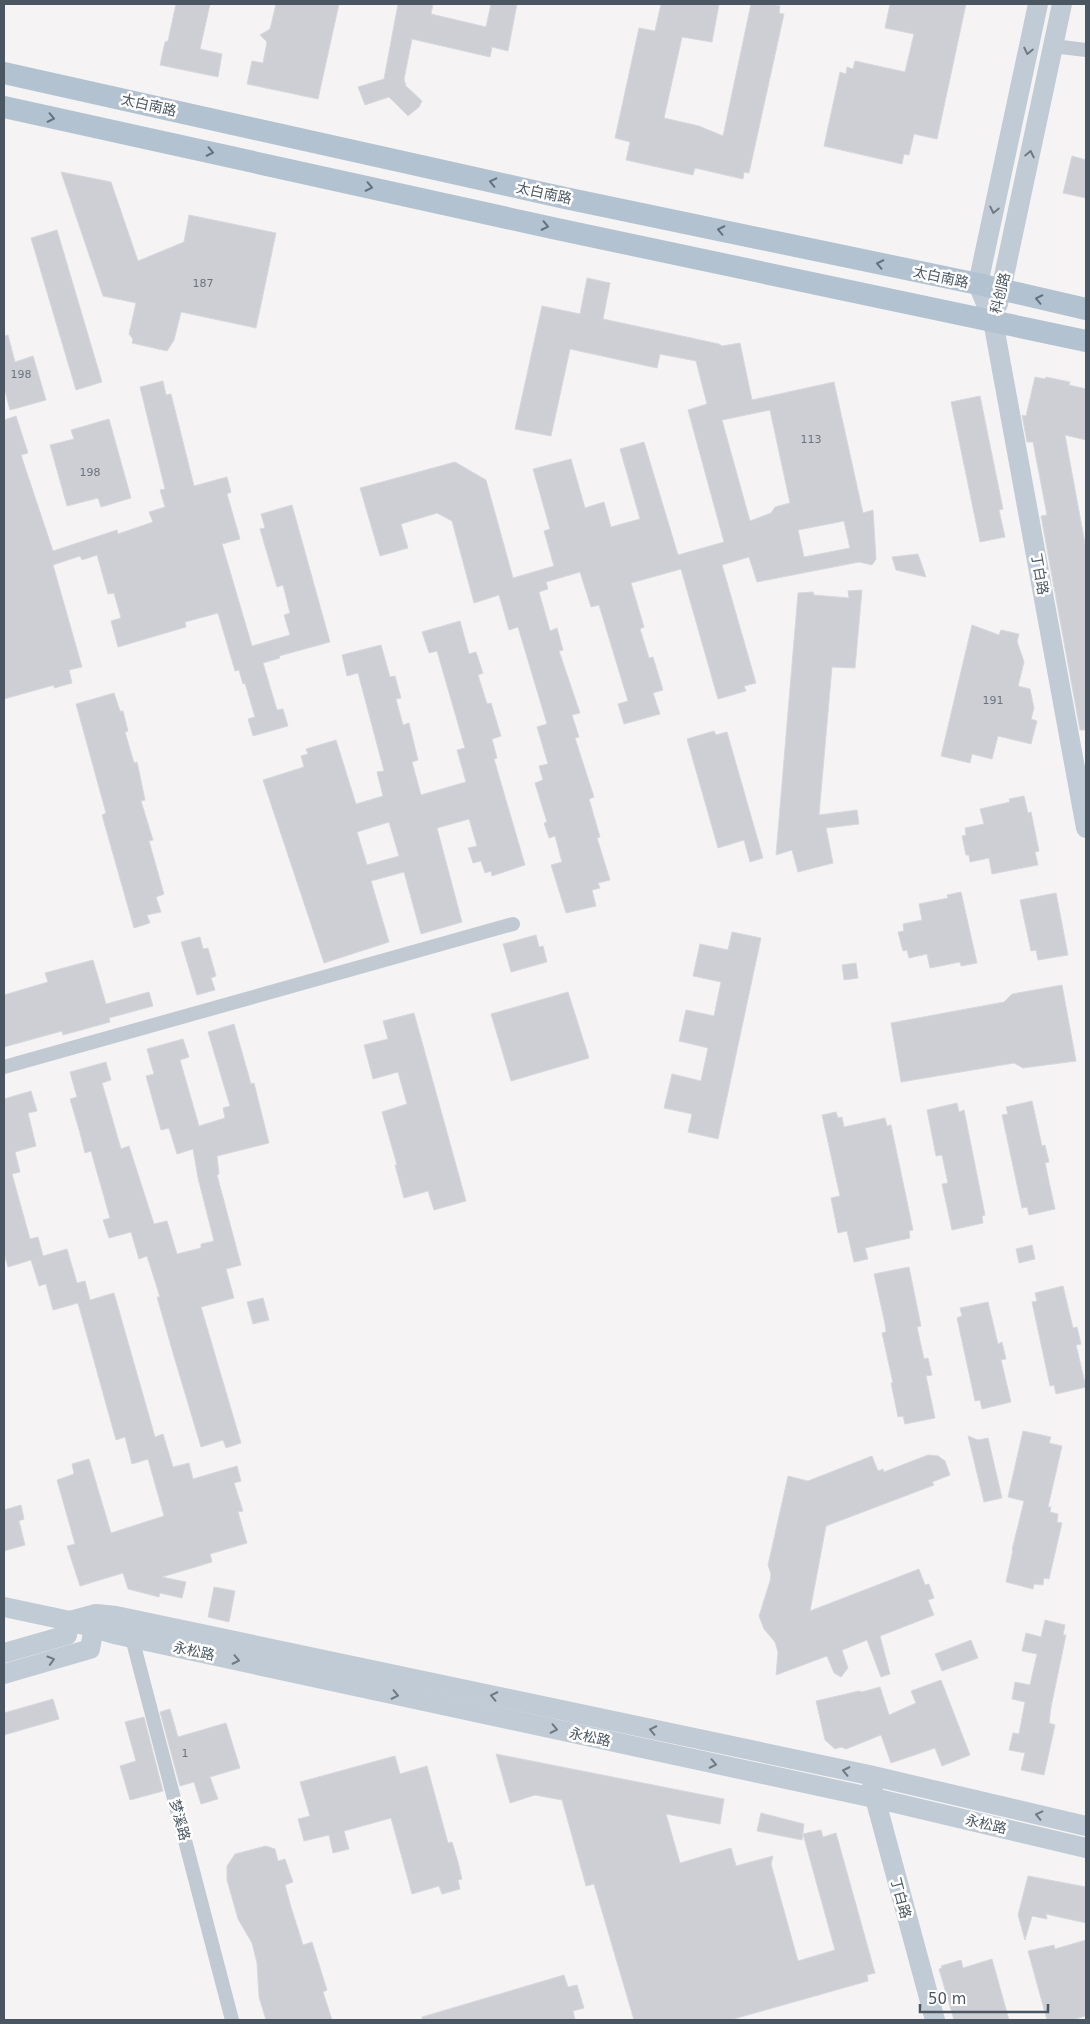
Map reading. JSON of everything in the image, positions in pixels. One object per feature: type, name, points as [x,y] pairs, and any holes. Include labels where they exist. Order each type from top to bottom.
[{"type":"main road","name":"太白南路","points":[[4,73],[565,198],[978,284],[1086,309]]},
{"type":"main road","points":[[4,107],[567,231],[1086,341]]},
{"type":"street","name":"科创路","points":[[993,321],[978,284],[1038,4]]},
{"type":"street","name":"科创路","points":[[993,321],[1002,290],[1062,4]]},
{"type":"street","points":[[1053,46],[1086,50]]},
{"type":"street","name":"丁白路","points":[[993,321],[1086,828]]},
{"type":"street","points":[[4,1067],[513,924]]},
{"type":"street","name":"永松路","points":[[4,1607],[70,1621],[95,1621],[869,1776],[1086,1826]]},
{"type":"street","points":[[4,1653],[67,1635],[70,1621]]},
{"type":"street","points":[[4,1674],[90,1649],[95,1621]]},
{"type":"street","name":"永松路","points":[[134,1629],[1086,1848]]},
{"type":"street","name":"梦溪路","points":[[134,1629],[232,2020]]},
{"type":"street","name":"丁白路","points":[[869,1776],[934,2020]]},
{"type":"building","points":[[176,4],[210,4],[200,49],[222,54],[218,77],[160,65],[165,42],[168,41]]},
{"type":"building","points":[[276,4],[339,4],[318,99],[247,84],[252,61],[263,63],[267,42],[260,35],[270,29]]},
{"type":"building","points":[[398,4],[433,4],[431,14],[486,27],[491,4],[517,4],[508,51],[492,47],[490,57],[412,39],[404,79],[406,86],[422,101],[419,107],[408,116],[389,97],[365,105],[358,87],[384,79]]},
{"type":"building","points":[[661,4],[719,4],[712,42],[682,37],[664,118],[699,126],[723,136],[751,4],[780,6],[779,13],[784,14],[749,173],[744,172],[743,179],[695,168],[693,175],[626,160],[630,142],[615,138],[639,28],[655,31]]},
{"type":"building","points":[[890,4],[966,4],[937,139],[914,134],[909,155],[904,154],[902,164],[824,146],[840,72],[846,74],[847,67],[853,69],[855,61],[905,72],[914,34],[885,28]]},
{"type":"building","points":[[1072,156],[1086,160],[1086,198],[1063,193]]},
{"type":"building","points":[[61,172],[111,182],[138,261],[184,242],[189,215],[276,233],[256,328],[181,312],[174,340],[167,351],[132,343],[133,339],[129,334],[136,303],[103,296]]},
{"type":"building","points":[[57,230],[102,382],[76,390],[31,238]]},
{"type":"building","points":[[587,278],[610,283],[603,319],[722,346],[740,343],[752,400],[834,382],[863,513],[873,510],[876,559],[872,565],[859,562],[757,582],[749,557],[722,565],[756,683],[744,686],[746,691],[718,699],[681,569],[631,583],[644,627],[640,629],[649,658],[653,657],[663,690],[653,693],[660,714],[624,724],[618,704],[628,701],[599,605],[591,607],[580,572],[546,582],[548,589],[539,592],[550,631],[557,628],[563,650],[559,651],[580,713],[572,715],[579,737],[575,738],[594,797],[589,799],[600,837],[597,838],[610,880],[598,883],[600,888],[592,890],[596,906],[566,913],[551,865],[562,862],[555,836],[549,838],[544,823],[547,822],[535,783],[543,780],[539,766],[548,764],[537,727],[547,724],[518,627],[509,630],[499,595],[474,603],[452,521],[437,513],[401,524],[408,548],[380,556],[360,488],[455,462],[486,480],[513,578],[554,566],[544,531],[550,529],[533,469],[571,459],[585,508],[604,502],[611,527],[640,519],[620,449],[644,442],[678,555],[724,542],[688,410],[707,404],[696,361],[660,354],[657,368],[570,349],[551,436],[515,429],[542,306],[580,314]],"holes":[[[770,410],[790,503],[775,507],[771,513],[750,521],[722,420]],[[844,521],[850,548],[804,557],[798,530]]]},
{"type":"building","points":[[8,335],[15,362],[33,356],[46,400],[10,410],[4,387],[4,336]]},
{"type":"building","points":[[1035,377],[1045,379],[1046,377],[1070,382],[1069,385],[1086,389],[1086,440],[1065,435],[1086,549],[1086,730],[1080,730],[1041,516],[1047,515],[1033,442],[1027,442],[1022,415],[1026,416]]},
{"type":"building","points":[[163,381],[166,395],[171,394],[194,486],[227,477],[231,492],[227,494],[240,539],[222,544],[252,646],[290,635],[284,615],[290,613],[283,585],[277,587],[260,529],[265,528],[261,514],[292,505],[330,642],[279,656],[280,658],[263,663],[277,710],[283,709],[288,726],[253,736],[248,719],[255,717],[245,683],[243,684],[239,670],[235,671],[218,613],[185,622],[186,627],[118,647],[111,621],[121,618],[114,593],[108,594],[97,555],[82,560],[80,556],[53,565],[82,667],[69,670],[72,683],[54,688],[54,685],[4,699],[4,420],[16,416],[28,453],[21,455],[53,551],[117,530],[118,534],[153,522],[149,512],[165,507],[160,490],[165,489],[140,387]]},
{"type":"building","points":[[980,396],[1003,509],[999,510],[1005,537],[980,542],[951,402]]},
{"type":"building","points":[[109,419],[131,498],[101,507],[98,498],[67,506],[50,445],[74,439],[71,430]]},
{"type":"building","points":[[918,554],[926,577],[896,570],[892,557]]},
{"type":"building","points":[[862,590],[855,668],[832,667],[819,815],[857,810],[859,824],[826,828],[833,863],[798,872],[792,850],[776,855],[798,593],[813,592],[814,595],[849,598],[848,591]]},
{"type":"building","points":[[460,621],[469,654],[476,652],[483,673],[478,675],[487,704],[491,703],[501,736],[492,739],[497,758],[494,759],[525,865],[492,876],[491,871],[485,873],[481,861],[473,863],[468,848],[477,846],[469,819],[437,828],[462,922],[421,934],[404,872],[371,881],[389,942],[324,963],[263,780],[304,767],[301,756],[308,754],[306,749],[336,740],[356,804],[383,796],[377,772],[384,771],[358,673],[347,676],[342,655],[381,645],[390,677],[395,676],[401,698],[396,699],[403,725],[409,723],[418,760],[412,762],[421,795],[466,782],[457,750],[465,748],[437,651],[429,653],[422,632]],"holes":[[[389,822],[399,856],[367,865],[357,832]]]},
{"type":"building","points":[[972,625],[999,635],[1001,630],[1019,634],[1017,641],[1024,662],[1018,686],[1030,689],[1034,708],[1031,719],[1037,721],[1031,744],[998,736],[992,759],[972,754],[970,763],[941,756]]},
{"type":"building","points":[[114,693],[120,711],[123,711],[128,731],[125,732],[134,763],[137,762],[145,800],[141,801],[153,840],[149,841],[164,894],[156,897],[161,912],[147,915],[150,923],[134,928],[102,815],[106,813],[76,704]]},
{"type":"building","points":[[714,731],[716,735],[727,732],[763,858],[750,862],[744,840],[718,848],[687,739]]},
{"type":"building","points":[[1024,796],[1028,813],[1031,812],[1039,851],[1035,852],[1038,865],[992,874],[989,858],[970,862],[969,855],[966,855],[962,836],[966,835],[965,828],[984,824],[980,809],[1010,802],[1009,799]]},
{"type":"building","points":[[961,892],[977,963],[961,966],[960,962],[930,968],[927,954],[909,958],[907,950],[903,951],[898,932],[904,931],[903,924],[922,920],[919,904],[948,898],[947,895]]},
{"type":"building","points":[[1056,893],[1068,955],[1038,960],[1036,950],[1031,951],[1020,900]]},
{"type":"building","points":[[732,932],[761,938],[718,1139],[688,1132],[692,1114],[664,1108],[672,1074],[701,1081],[708,1048],[679,1041],[686,1010],[714,1016],[721,982],[693,976],[700,944],[728,950]]},
{"type":"building","points":[[536,935],[539,947],[543,946],[547,962],[511,972],[503,944]]},
{"type":"building","points":[[200,937],[203,949],[208,948],[216,976],[211,978],[215,990],[197,995],[181,942]]},
{"type":"building","points":[[93,960],[106,1004],[149,992],[153,1006],[109,1018],[110,1022],[63,1035],[62,1031],[4,1047],[4,995],[48,982],[45,973]]},
{"type":"building","points":[[856,963],[858,978],[844,980],[842,965]]},
{"type":"building","points":[[1062,985],[1076,1061],[1023,1068],[1014,1063],[901,1082],[891,1023],[1004,1002],[1012,994]]},
{"type":"building","points":[[568,992],[589,1058],[511,1081],[491,1014]]},
{"type":"building","points":[[414,1013],[466,1201],[434,1210],[428,1191],[404,1198],[382,1112],[407,1104],[398,1072],[373,1079],[364,1045],[388,1039],[383,1021]]},
{"type":"building","points":[[234,1024],[251,1084],[254,1083],[269,1143],[217,1156],[219,1174],[217,1175],[241,1265],[226,1269],[234,1298],[201,1307],[241,1443],[226,1448],[223,1440],[201,1447],[157,1297],[160,1297],[147,1256],[139,1259],[131,1232],[109,1238],[103,1220],[110,1218],[91,1151],[85,1153],[70,1099],[77,1097],[70,1072],[106,1062],[111,1080],[102,1083],[121,1149],[129,1146],[154,1224],[167,1221],[177,1254],[201,1248],[201,1244],[214,1241],[198,1178],[193,1149],[177,1154],[169,1128],[161,1130],[146,1076],[154,1074],[147,1049],[183,1039],[189,1057],[180,1060],[199,1126],[225,1118],[223,1108],[230,1106],[208,1032]]},
{"type":"building","points":[[31,1091],[37,1111],[28,1113],[36,1146],[15,1152],[20,1172],[12,1174],[30,1239],[38,1237],[43,1256],[67,1249],[77,1283],[85,1281],[90,1300],[114,1293],[155,1437],[163,1434],[173,1467],[189,1463],[193,1479],[237,1466],[241,1481],[234,1483],[243,1511],[238,1512],[247,1543],[210,1554],[212,1562],[162,1577],[186,1582],[182,1598],[160,1593],[159,1597],[128,1589],[123,1573],[80,1586],[67,1546],[75,1544],[57,1480],[74,1474],[72,1464],[89,1459],[111,1533],[164,1516],[148,1459],[132,1464],[125,1437],[116,1440],[78,1303],[53,1310],[46,1284],[39,1286],[31,1260],[8,1267],[4,1253],[4,1099]]},
{"type":"building","points":[[1032,1101],[1042,1146],[1045,1145],[1049,1162],[1045,1163],[1055,1209],[1029,1215],[1027,1207],[1022,1208],[1002,1115],[1008,1114],[1006,1107]]},
{"type":"building","points":[[957,1103],[959,1112],[964,1110],[985,1215],[982,1216],[983,1223],[952,1230],[942,1184],[948,1183],[942,1155],[936,1156],[927,1110]]},
{"type":"building","points":[[836,1112],[838,1118],[842,1117],[844,1127],[885,1118],[887,1126],[891,1125],[913,1230],[909,1231],[910,1238],[865,1248],[868,1259],[854,1262],[847,1231],[838,1233],[831,1198],[840,1196],[822,1115]]},
{"type":"building","points":[[1032,1245],[1035,1259],[1019,1263],[1016,1249]]},
{"type":"building","points":[[909,1267],[921,1326],[917,1327],[924,1359],[928,1358],[932,1375],[926,1376],[935,1418],[905,1424],[903,1416],[898,1417],[882,1333],[886,1332],[885,1324],[874,1274]]},
{"type":"building","points":[[1063,1286],[1073,1328],[1077,1327],[1081,1344],[1076,1345],[1086,1387],[1056,1394],[1054,1385],[1050,1386],[1032,1302],[1037,1301],[1035,1293]]},
{"type":"building","points":[[263,1298],[269,1320],[253,1324],[247,1302]]},
{"type":"building","points":[[988,1302],[998,1344],[1002,1342],[1006,1359],[1001,1360],[1011,1402],[982,1409],[980,1400],[975,1401],[957,1318],[962,1316],[960,1308]]},
{"type":"building","points":[[1023,1431],[1051,1437],[1049,1443],[1062,1446],[1048,1507],[1051,1507],[1050,1512],[1058,1514],[1057,1522],[1062,1523],[1049,1579],[1044,1578],[1043,1585],[1034,1584],[1033,1589],[1006,1582],[1024,1501],[1008,1497]]},
{"type":"building","points":[[968,1436],[978,1440],[988,1438],[1002,1498],[984,1502]]},
{"type":"building","points":[[928,1455],[938,1456],[945,1461],[950,1475],[932,1482],[934,1485],[826,1526],[810,1611],[919,1569],[925,1585],[929,1584],[934,1598],[928,1600],[934,1615],[880,1636],[890,1674],[881,1677],[867,1640],[842,1650],[848,1668],[841,1677],[834,1673],[827,1656],[776,1675],[778,1652],[775,1642],[764,1629],[759,1616],[770,1581],[771,1574],[768,1565],[788,1476],[808,1481],[872,1456],[878,1471],[883,1469],[884,1472]]},
{"type":"building","points":[[21,1505],[24,1519],[19,1521],[25,1545],[4,1551],[4,1510]]},
{"type":"building","points":[[214,1587],[235,1591],[229,1622],[208,1617]]},
{"type":"building","points":[[1045,1620],[1065,1625],[1063,1635],[1066,1635],[1051,1707],[1049,1723],[1055,1725],[1044,1775],[1021,1770],[1025,1753],[1009,1750],[1013,1733],[1019,1734],[1025,1702],[1012,1699],[1015,1682],[1030,1685],[1037,1654],[1022,1651],[1026,1633],[1041,1637]]},
{"type":"building","points":[[971,1640],[978,1658],[942,1671],[935,1654]]},
{"type":"building","points":[[941,1680],[970,1755],[942,1766],[935,1748],[891,1763],[881,1735],[846,1749],[841,1747],[835,1749],[825,1740],[816,1701],[880,1687],[889,1715],[916,1703],[911,1691]]},
{"type":"building","points":[[53,1699],[59,1719],[4,1735],[4,1713]]},
{"type":"building","points":[[170,1709],[178,1737],[226,1723],[240,1768],[210,1777],[218,1799],[201,1804],[194,1782],[180,1786],[160,1712]]},
{"type":"building","points":[[144,1717],[163,1791],[130,1800],[120,1766],[136,1761],[125,1722]]},
{"type":"building","points":[[496,1754],[724,1799],[720,1824],[666,1814],[680,1863],[731,1848],[736,1866],[773,1856],[771,1864],[798,1961],[835,1950],[803,1834],[821,1830],[823,1837],[836,1833],[875,1973],[867,1975],[868,1981],[730,2020],[634,2020],[594,1884],[586,1886],[562,1800],[535,1795],[510,1803]]},
{"type":"building","points":[[395,1756],[400,1774],[427,1766],[448,1843],[452,1842],[458,1862],[462,1879],[458,1880],[460,1889],[442,1894],[439,1886],[412,1894],[391,1818],[344,1831],[349,1849],[333,1853],[329,1835],[304,1841],[298,1819],[310,1816],[300,1782]]},
{"type":"building","points":[[761,1813],[804,1824],[802,1840],[757,1831]]},
{"type":"building","points":[[266,1846],[275,1849],[278,1861],[285,1859],[293,1882],[285,1885],[291,1907],[303,1945],[312,1942],[327,1990],[323,1992],[332,2020],[266,2020],[259,1997],[257,1963],[252,1943],[238,1919],[227,1880],[227,1866],[235,1854]]},
{"type":"building","points":[[1028,1876],[1086,1887],[1086,1923],[1046,1914],[1047,1919],[1032,1916],[1025,1940],[1018,1915]]},
{"type":"building","points":[[1086,1940],[1086,2016],[1071,2020],[1047,2020],[1028,1951],[1054,1945],[1055,1949]]},
{"type":"building","points":[[992,1959],[1009,2020],[954,2020],[939,1969],[942,1968],[941,1966],[961,1960],[963,1968]]},
{"type":"building","points":[[564,1975],[568,1987],[577,1985],[584,2008],[573,2011],[575,2020],[422,2020],[422,2017]]}]
